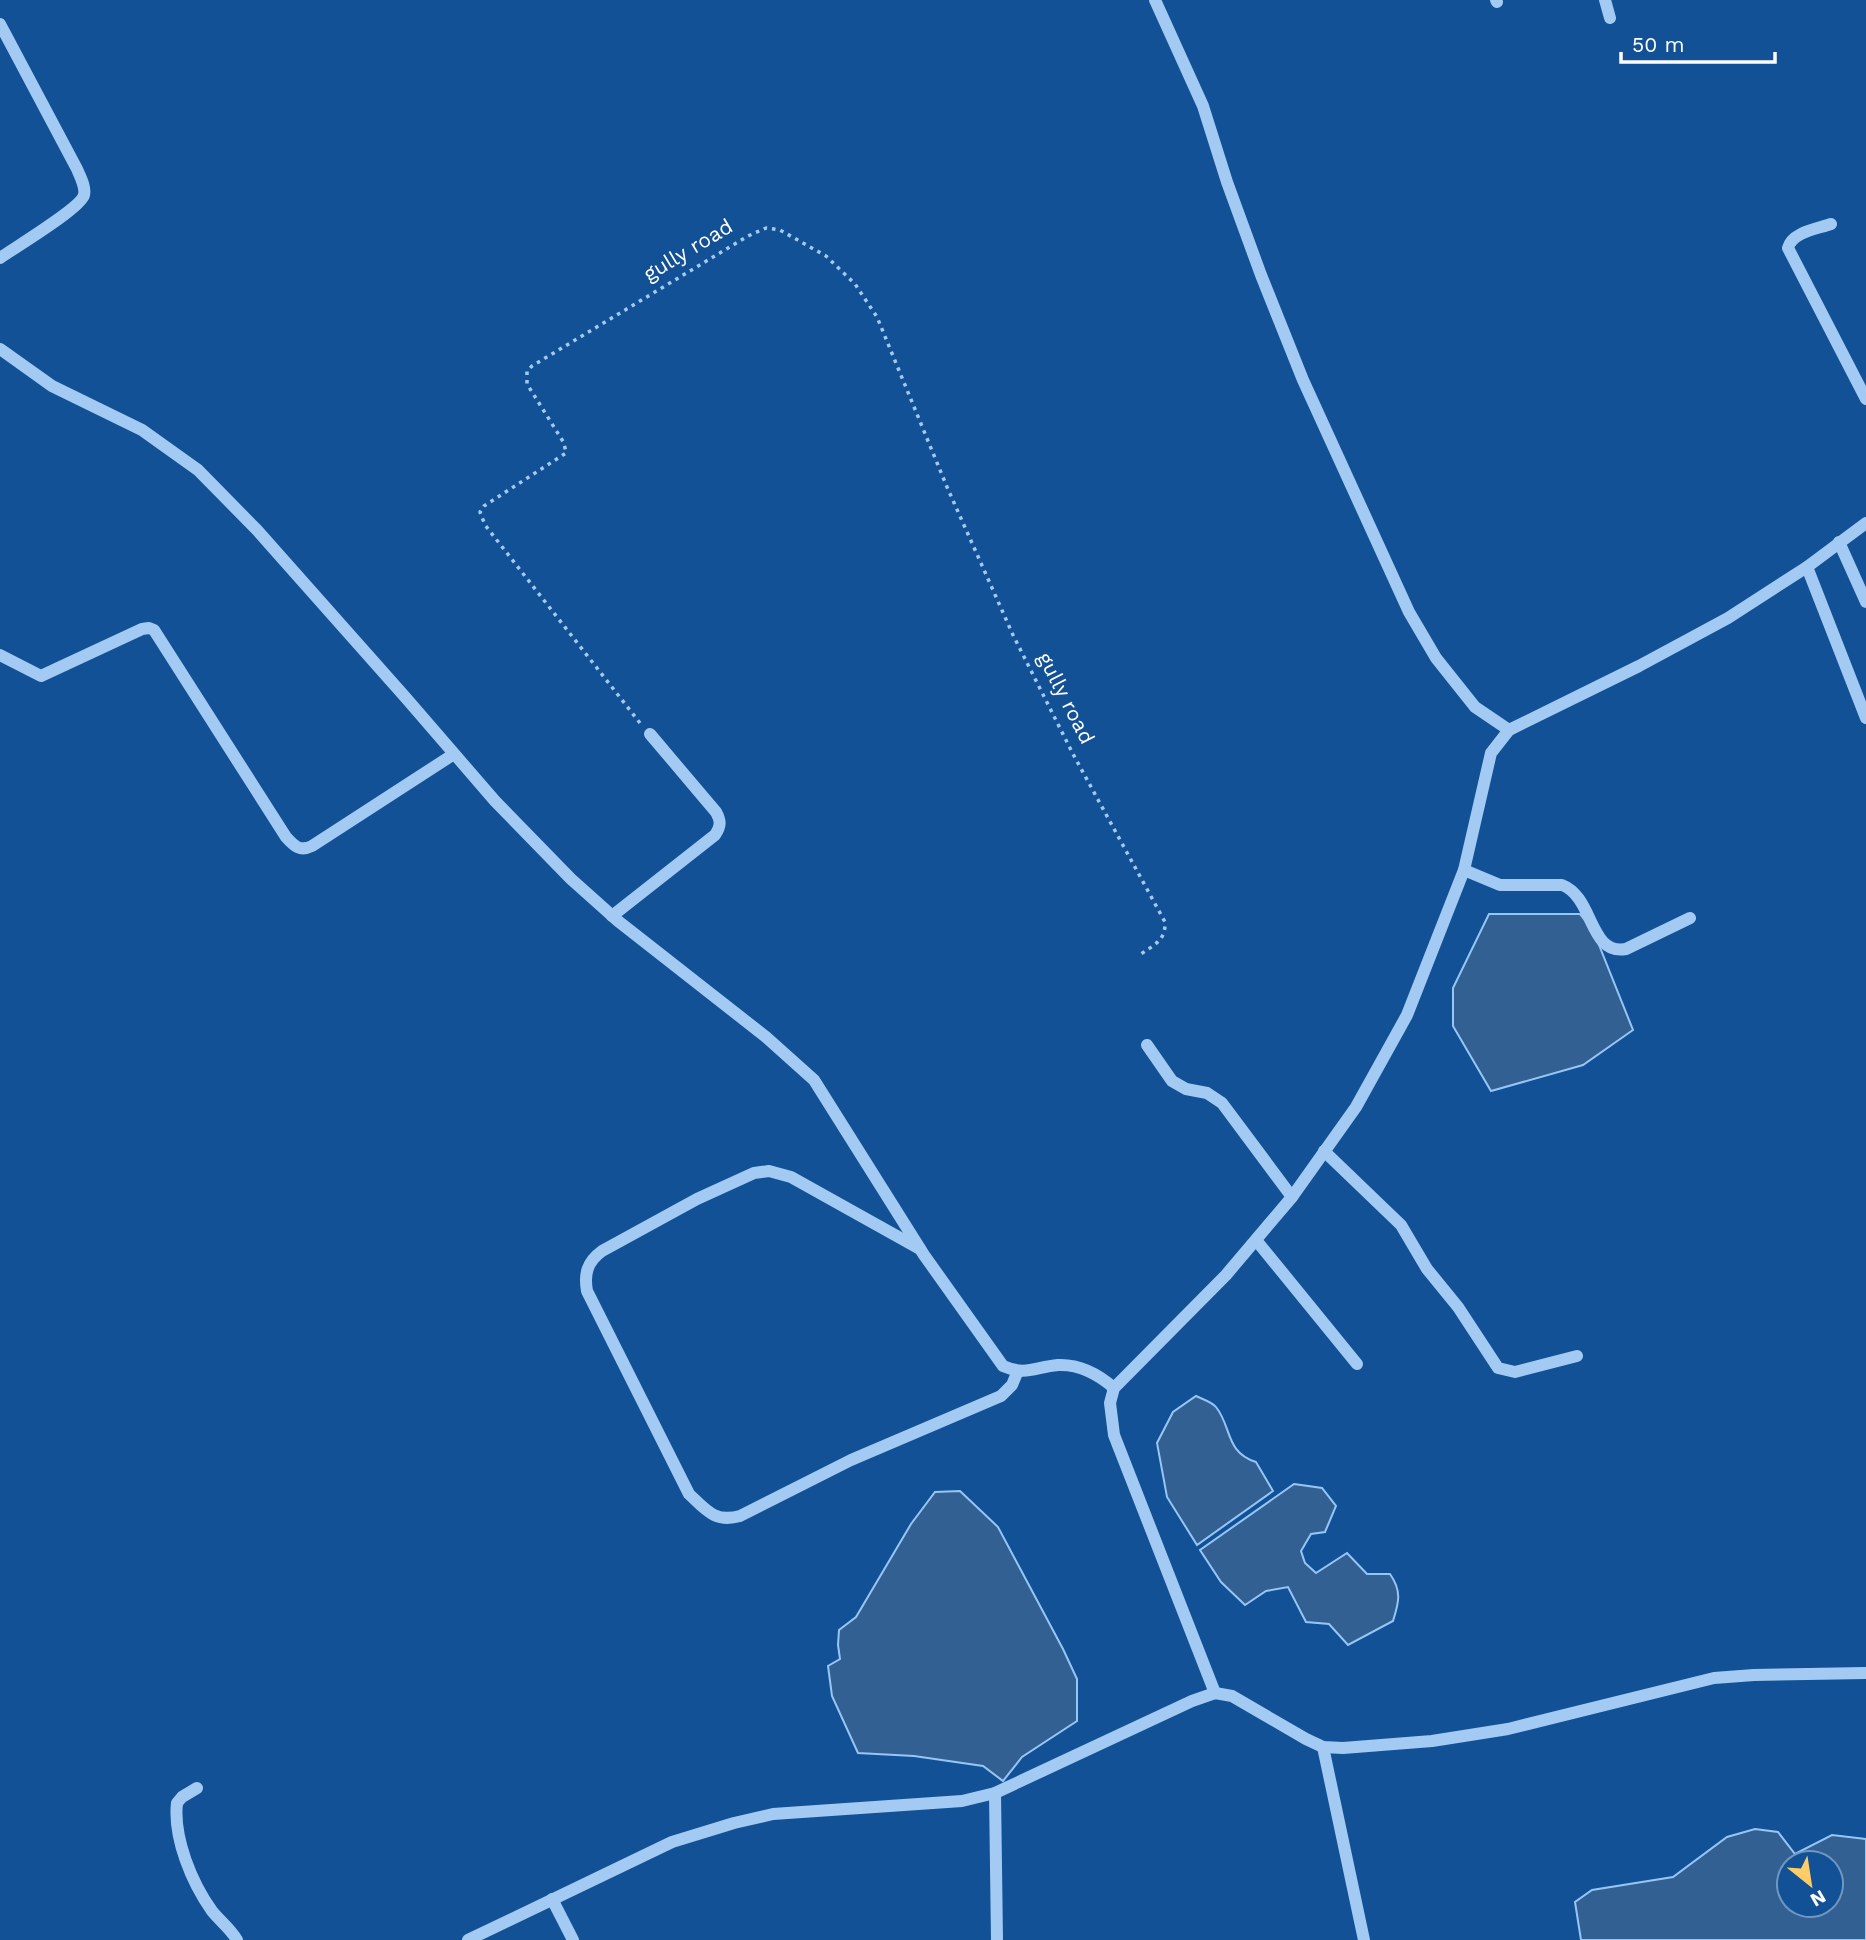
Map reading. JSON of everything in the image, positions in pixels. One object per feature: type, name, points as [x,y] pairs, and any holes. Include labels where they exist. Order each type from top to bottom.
[{"type":"street","points":[[1155,0],[1203,106],[1261,275],[1304,380],[1409,612],[1436,658],[1475,707],[1509,730]]},
{"type":"street","points":[[1605,0],[1610,19]]},
{"type":"street","points":[[0,24],[83,183],[85,195],[80,203],[67,213],[0,258]]},
{"type":"street","points":[[1831,224],[1797,236],[1788,248],[1866,399]]},
{"type":"street","points":[[0,349],[52,386],[142,430],[198,470],[257,530],[514,821],[571,879],[612,916],[766,1037],[814,1080],[921,1250],[1003,1366],[1017,1373],[1060,1365],[1084,1369],[1103,1378],[1114,1388]]},
{"type":"street","points":[[1215,1693],[1114,1435],[1110,1403],[1114,1388],[1226,1275],[1292,1196],[1356,1107],[1407,1015],[1464,870],[1492,753],[1509,730],[1728,618],[1807,567],[1866,523]]},
{"type":"street","points":[[1839,542],[1866,602]]},
{"type":"street","points":[[1807,567],[1866,718]]},
{"type":"street","points":[[0,655],[41,677],[142,629],[154,630],[286,837],[299,849],[312,846],[454,754]]},
{"type":"street","points":[[612,916],[715,835],[720,828],[720,819],[716,812],[650,734]]},
{"type":"street","points":[[1464,870],[1500,885],[1569,887],[1580,899],[1602,942],[1617,951],[1690,918]]},
{"type":"street","points":[[1147,1045],[1172,1081],[1185,1089],[1206,1093],[1222,1103],[1292,1196]]},
{"type":"street","points":[[1324,1151],[1401,1225],[1427,1269],[1458,1307],[1498,1368],[1516,1372],[1577,1356]]},
{"type":"street","points":[[921,1250],[791,1177],[769,1171],[754,1173],[697,1199],[602,1251],[593,1258],[585,1279],[587,1291],[689,1494],[716,1517],[727,1520],[851,1460],[1001,1396],[1012,1385],[1017,1373]]},
{"type":"street","points":[[1256,1240],[1357,1364]]},
{"type":"street","points":[[468,1940],[673,1842],[773,1814],[962,1801],[995,1793],[1181,1706],[1215,1693],[1232,1696],[1323,1747],[1343,1748],[1432,1741],[1508,1729],[1714,1678],[1866,1673]]},
{"type":"street","points":[[1323,1747],[1364,1940]]},
{"type":"street","points":[[197,1788],[177,1802],[180,1841],[193,1876],[211,1909],[230,1928],[237,1940]]},
{"type":"street","points":[[995,1793],[997,1940]]},
{"type":"street","points":[[552,1899],[573,1940]]},
{"type":"path","name":"gully road","points":[[650,734],[485,525],[480,512],[484,506],[566,453],[564,443],[527,384],[525,377],[532,366],[748,236],[766,229],[780,230],[826,257],[855,284],[877,317],[947,487],[1013,635],[1073,754],[1165,922],[1165,932],[1161,940],[1141,954]]},
{"type":"water","points":[[1489,914],[1580,914],[1593,930],[1633,1030],[1583,1065],[1491,1091],[1453,1026],[1453,988]]},
{"type":"water","points":[[1196,1396],[1216,1407],[1234,1445],[1246,1458],[1256,1462],[1273,1491],[1197,1545],[1167,1497],[1157,1443],[1173,1412]]},
{"type":"water","points":[[1294,1484],[1322,1488],[1336,1506],[1325,1532],[1311,1534],[1301,1551],[1305,1563],[1316,1573],[1347,1553],[1367,1574],[1390,1574],[1398,1591],[1393,1621],[1348,1645],[1329,1624],[1306,1622],[1288,1587],[1266,1591],[1245,1605],[1221,1582],[1200,1550]]},
{"type":"water","points":[[960,1491],[998,1527],[1077,1679],[1077,1721],[1022,1757],[1003,1781],[983,1766],[914,1756],[858,1753],[832,1696],[828,1666],[840,1659],[839,1630],[856,1617],[911,1524],[935,1492]]},
{"type":"water","points":[[1755,1829],[1778,1832],[1791,1849],[1775,1849],[1775,1919],[1845,1919],[1845,1849],[1805,1849],[1832,1835],[1866,1839],[1866,1940],[1581,1940],[1575,1902],[1592,1890],[1673,1877],[1727,1837]]}]
